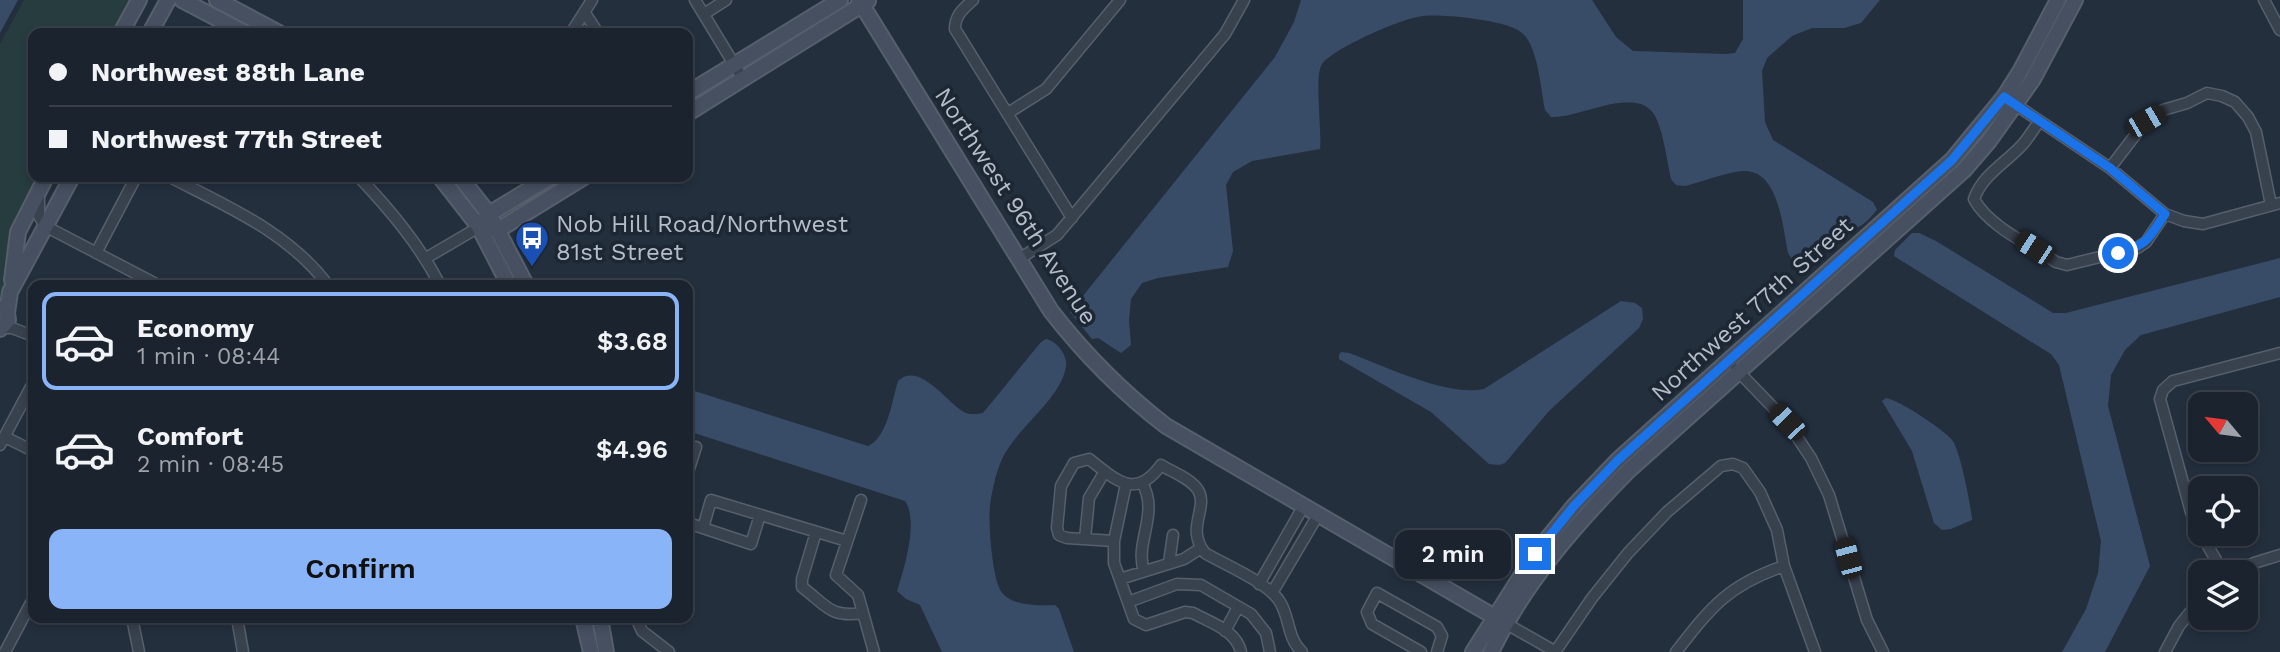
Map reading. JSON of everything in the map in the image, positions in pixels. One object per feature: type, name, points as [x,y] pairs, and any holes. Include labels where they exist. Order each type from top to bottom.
[{"type":"street","points":[[124,28],[139,0]]},
{"type":"street","points":[[153,28],[168,0]]},
{"type":"street","points":[[182,0],[235,28]]},
{"type":"street","points":[[217,0],[270,28]]},
{"type":"street","points":[[574,28],[592,0]]},
{"type":"street","points":[[695,0],[743,79]]},
{"type":"street","points":[[704,14],[726,0]]},
{"type":"street","points":[[693,90],[839,0]]},
{"type":"street","points":[[973,0],[955,20],[955,29],[1072,218]]},
{"type":"street","points":[[1008,113],[1046,89],[1120,0]]},
{"type":"street","points":[[1018,259],[1057,235],[1072,218],[1224,34],[1244,0]]},
{"type":"street","name":"Northwest 77th Street","points":[[2010,101],[2021,70],[2058,0]]},
{"type":"street","name":"Northwest 77th Street","points":[[1473,652],[1584,516],[1734,366],[1964,170],[2010,101],[2034,79],[2075,0]]},
{"type":"street","points":[[2264,0],[2280,30]]},
{"type":"street","points":[[693,110],[863,2]]},
{"type":"street","name":"Northwest 96th Avenue","points":[[863,2],[1051,311],[1076,343],[1133,401],[1167,426],[1303,507],[1556,652]]},
{"type":"street","points":[[584,13],[594,28]]},
{"type":"street","points":[[2010,101],[2110,168],[2165,214],[2203,224],[2276,204],[2256,132],[2248,117],[2235,102],[2207,93],[2187,103],[2163,110],[2146,121],[2110,168]]},
{"type":"street","points":[[2040,121],[2022,145],[2001,162],[1978,187],[1974,199],[1980,210],[1990,219],[2056,262],[2067,265],[2137,248],[2146,242],[2165,214]]},
{"type":"street","points":[[43,182],[39,216],[46,226],[148,280]]},
{"type":"street","points":[[4,311],[18,232],[43,182]]},
{"type":"street","points":[[4,311],[69,182]]},
{"type":"street","points":[[96,253],[133,182]]},
{"type":"street","points":[[179,182],[276,234],[298,251],[324,280]]},
{"type":"street","points":[[364,182],[393,214],[426,258],[437,280]]},
{"type":"street","points":[[444,182],[479,227],[506,280]]},
{"type":"street","points":[[464,182],[489,215],[523,280]]},
{"type":"street","points":[[426,258],[479,227],[489,215],[542,182]]},
{"type":"street","points":[[479,227],[498,230],[576,182]]},
{"type":"street","points":[[4,311],[22,331],[28,334]]},
{"type":"street","points":[[2188,498],[2160,399],[2164,390],[2173,381],[2280,353]]},
{"type":"street","points":[[1734,366],[1787,422],[1811,458],[1829,495],[1867,620],[1883,652]]},
{"type":"street","points":[[28,392],[2,441],[28,449]]},
{"type":"street","points":[[693,456],[696,447]]},
{"type":"street","points":[[1114,541],[1067,538],[1059,535],[1057,528],[1061,485],[1074,463],[1088,459],[1126,484],[1137,485],[1149,479],[1161,466],[1190,482],[1199,491],[1201,499],[1196,534],[1201,548],[1205,554],[1272,593],[1284,610],[1291,639],[1302,652]]},
{"type":"street","points":[[1556,652],[1592,598],[1628,553],[1667,512],[1721,466],[1732,464],[1743,468],[1760,492],[1777,530],[1784,566],[1815,652]]},
{"type":"street","points":[[1084,539],[1089,498],[1105,471]]},
{"type":"street","points":[[1142,482],[1150,503],[1143,556],[1144,571]]},
{"type":"street","points":[[1126,484],[1114,541],[1114,563],[1133,619],[1146,625],[1185,612],[1193,613],[1234,635],[1241,652]]},
{"type":"street","points":[[703,528],[711,500],[847,541]]},
{"type":"street","points":[[861,500],[836,575],[858,594],[874,652]]},
{"type":"street","points":[[1259,584],[1303,507]]},
{"type":"street","points":[[693,525],[751,544],[760,515]]},
{"type":"street","points":[[1272,593],[1318,515]]},
{"type":"street","points":[[816,532],[802,587],[836,614],[844,616],[863,613]]},
{"type":"street","points":[[1169,563],[1173,535]]},
{"type":"street","points":[[1120,579],[1184,559],[1201,548]]},
{"type":"street","points":[[2258,562],[2280,555]]},
{"type":"street","points":[[1275,556],[1289,565]]},
{"type":"street","points":[[1676,652],[1729,592],[1756,576],[1784,566]]},
{"type":"street","points":[[1128,602],[1186,583],[1201,584],[1257,621],[1266,633],[1270,652]]},
{"type":"street","points":[[1421,652],[1372,624],[1367,612],[1377,593],[1437,627],[1442,636],[1437,652]]},
{"type":"street","points":[[1225,631],[1238,607]]},
{"type":"street","points":[[5,652],[28,608]]},
{"type":"street","points":[[2165,652],[2188,615]]},
{"type":"street","name":"Northwest 77th Street","points":[[1491,652],[1499,620]]},
{"type":"street","points":[[133,623],[139,652]]},
{"type":"street","points":[[238,623],[243,652]]},
{"type":"street","points":[[584,623],[591,652]]},
{"type":"street","points":[[601,623],[606,652]]},
{"type":"street","points":[[638,623],[642,631],[665,651]]},
{"type":"green space","points":[[24,0],[131,0],[117,28],[28,28],[28,182],[41,182],[10,280],[0,296],[0,44]]},
{"type":"water","points":[[0,0],[18,0],[0,33]]},
{"type":"water","points":[[1301,0],[1592,0],[1616,37],[1633,51],[1726,54],[1735,53],[1743,39],[1743,0],[1880,0],[1861,23],[1844,28],[1812,28],[1792,36],[1767,58],[1762,71],[1765,122],[1773,140],[1873,202],[1877,210],[1860,227],[1846,229],[1805,264],[1794,262],[1788,253],[1781,217],[1772,191],[1765,180],[1756,174],[1739,171],[1685,186],[1676,185],[1671,179],[1657,120],[1649,109],[1638,103],[1624,102],[1551,117],[1545,110],[1532,48],[1522,33],[1490,21],[1423,16],[1369,35],[1340,50],[1322,64],[1319,79],[1320,149],[1252,161],[1233,172],[1226,185],[1233,251],[1228,267],[1142,283],[1131,299],[1131,345],[1121,353],[1098,338],[1092,339],[1070,312],[1275,57],[1294,22]]},
{"type":"water","points":[[1912,233],[1919,233],[1936,241],[2053,313],[2066,313],[2280,258],[2280,297],[2141,335],[2125,350],[2111,375],[2108,406],[2150,566],[2105,652],[2062,652],[2086,609],[2098,573],[2101,541],[2059,365],[2051,354],[1894,256],[1895,250]]},
{"type":"water","points":[[1621,301],[1635,303],[1642,308],[1643,319],[1639,328],[1549,411],[1505,463],[1499,465],[1489,464],[1431,412],[1339,359],[1341,352],[1349,353],[1435,385],[1452,389],[1484,389]]},
{"type":"water","points":[[1046,339],[1061,350],[1066,367],[1055,392],[1015,439],[1000,464],[990,505],[990,538],[996,578],[1003,594],[1020,603],[1055,605],[1059,609],[1074,652],[942,652],[920,605],[906,599],[897,591],[910,532],[911,520],[905,501],[693,433],[693,391],[868,446],[885,426],[898,381],[906,376],[924,380],[966,413],[983,413]]},
{"type":"water","points":[[1886,398],[1920,416],[1952,440],[1962,466],[1972,520],[1942,530],[1934,523],[1912,451],[1882,401]]},
{"type":"place","name":"Nob Hill Road/Northwest 81st Street","points":[[532,268]]},
{"type":"route","points":[[1535,554],[1574,506],[1618,460],[1952,160],[2004,97],[2110,168],[2165,214],[2146,242],[2137,248],[2118,253]]}]
